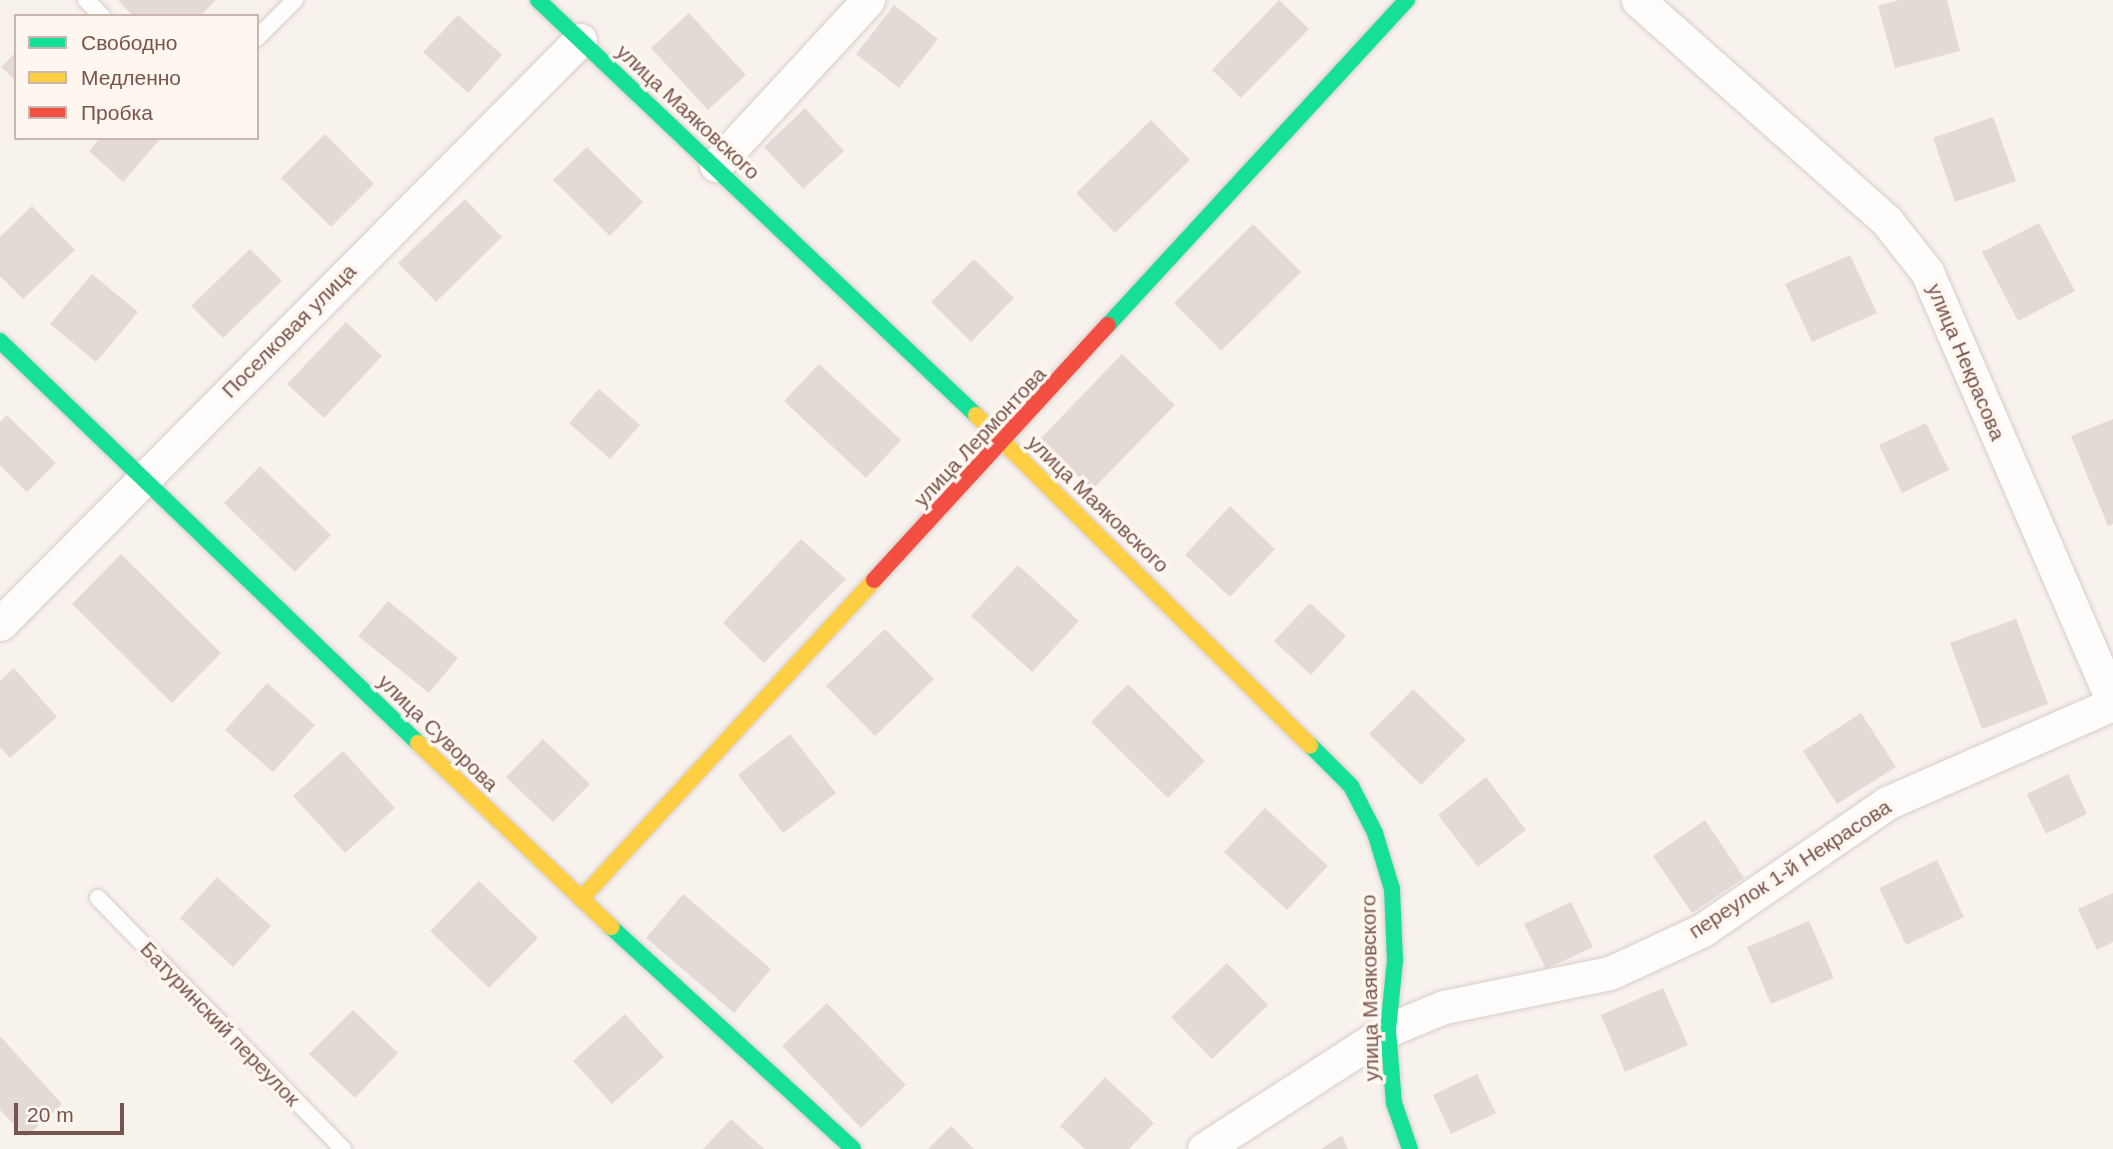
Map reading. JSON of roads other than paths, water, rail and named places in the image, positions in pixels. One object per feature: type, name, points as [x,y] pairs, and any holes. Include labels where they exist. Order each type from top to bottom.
[{"type":"street","name":"улица Маяковского","points":[[538,0],[716,165],[1005,442],[1350,786],[1375,833],[1392,889],[1395,960],[1388,1030],[1394,1103],[1410,1149]]},
{"type":"street","points":[[716,165],[868,0]]},
{"type":"street","name":"улица Лермонтова","points":[[581,899],[1005,442],[1407,0]]},
{"type":"street","name":"улица Некрасова","points":[[1638,0],[1886,220],[1927,272],[2113,703]]},
{"type":"street","name":"Поселковая улица","points":[[0,624],[141,477],[580,40]]},
{"type":"street","name":"улица Суворова","points":[[0,341],[581,899],[853,1149]]},
{"type":"street","name":"переулок 1-й Некрасова","points":[[1204,1149],[1388,1030],[1444,1007],[1531,993],[1621,967],[1701,931],[1887,803],[2113,703]]},
{"type":"lane","points":[[86,0],[100,14]]},
{"type":"lane","points":[[259,36],[295,0]]},
{"type":"lane","name":"Батуринский переулок","points":[[98,898],[342,1149]]}]
